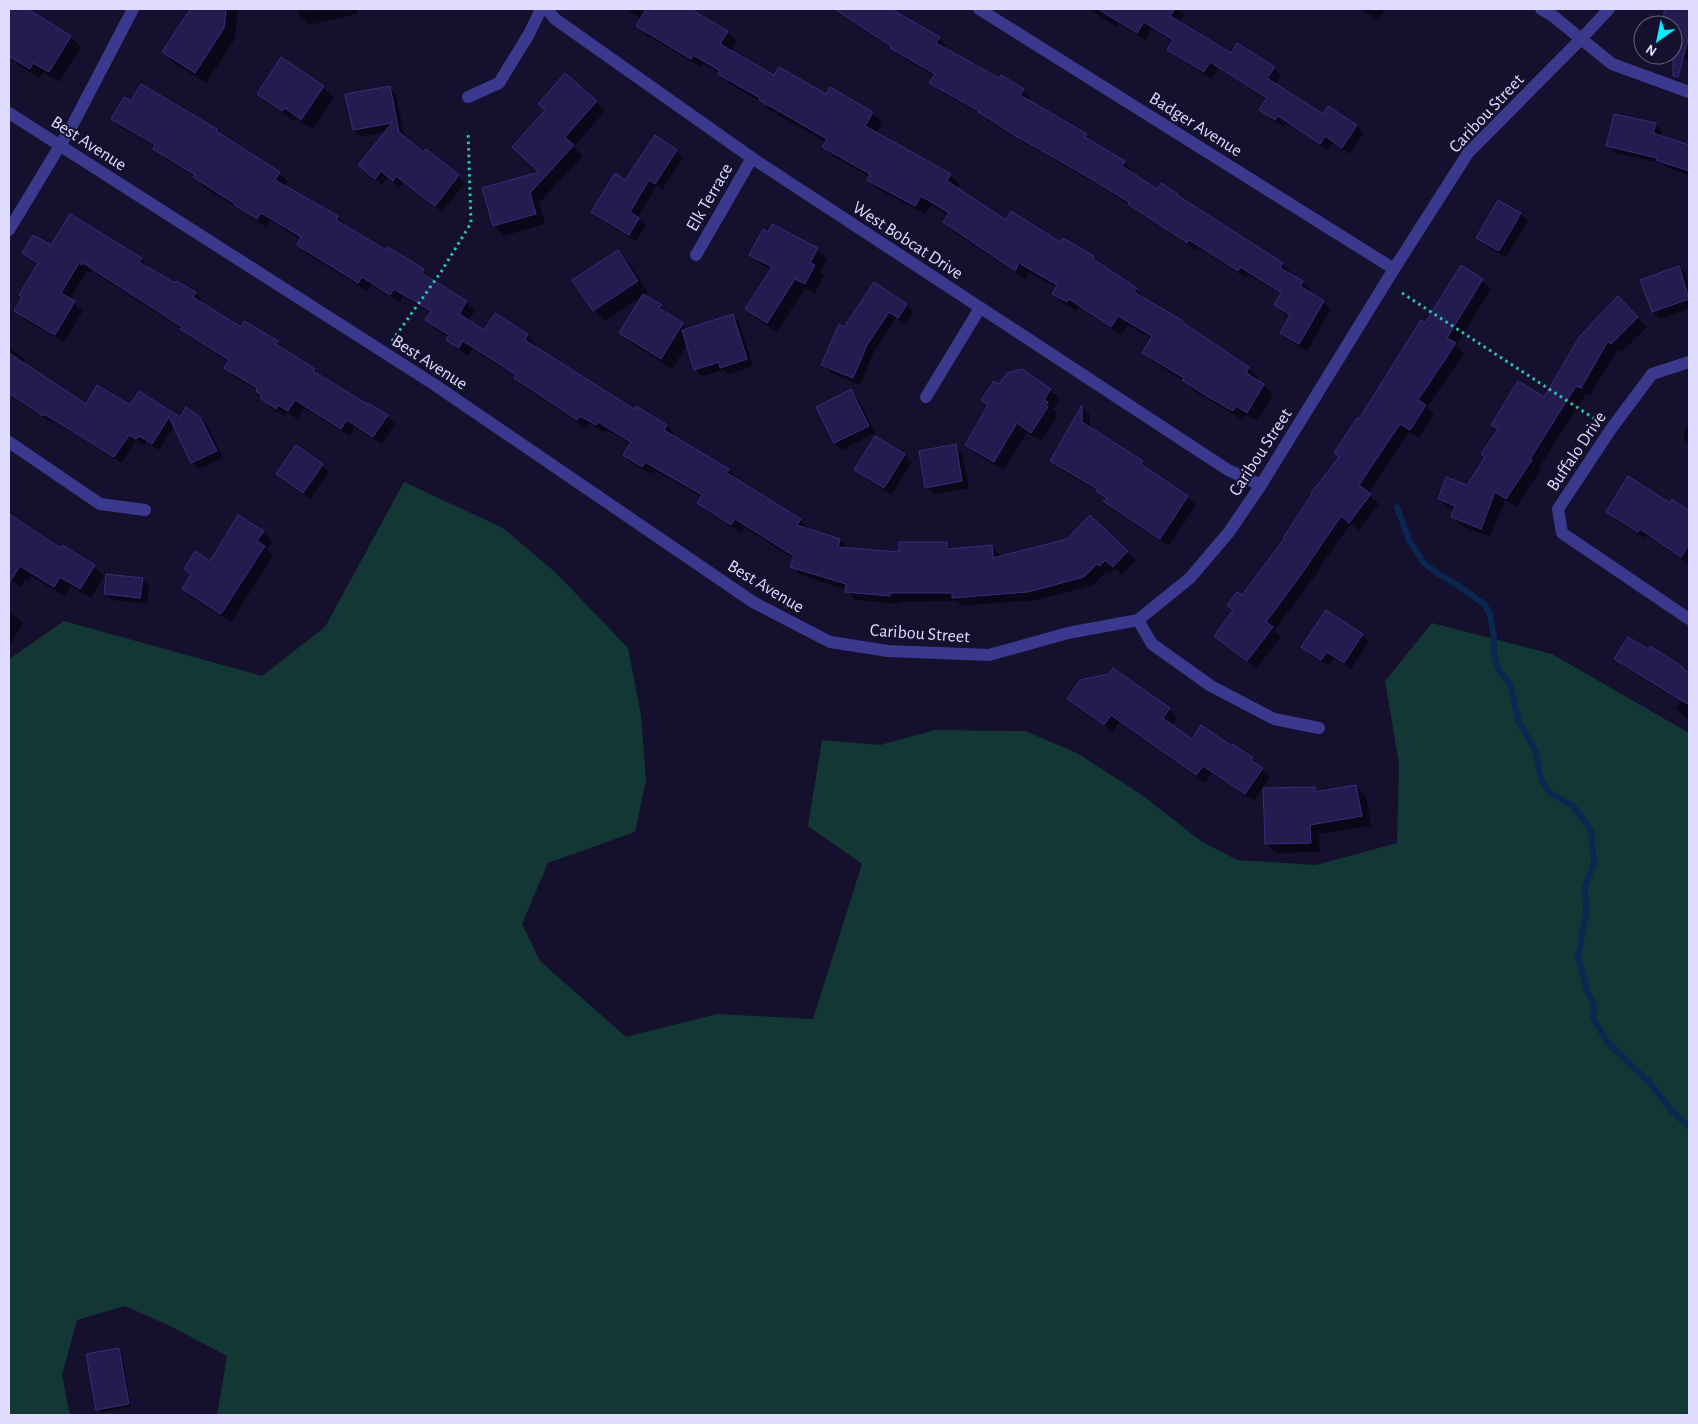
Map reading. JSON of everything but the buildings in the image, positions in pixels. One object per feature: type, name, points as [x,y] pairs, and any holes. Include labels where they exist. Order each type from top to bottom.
[{"type":"street","points":[[9,230],[61,145],[133,9]]},
{"type":"street","points":[[468,97],[499,83],[529,34],[541,9]]},
{"type":"street","name":"West Bobcat Drive","points":[[547,9],[555,19],[752,158],[1228,470],[1261,485]]},
{"type":"street","name":"Badger Avenue","points":[[979,9],[1394,269]]},
{"type":"street","points":[[1541,9],[1612,64],[1689,92]]},
{"type":"street","name":"Caribou Street","points":[[830,642],[888,651],[988,655],[1068,633],[1138,620],[1190,578],[1229,532],[1261,485],[1394,269],[1468,154],[1582,39],[1609,9]]},
{"type":"street","name":"Best Avenue","points":[[9,113],[435,385],[753,602],[830,642]]},
{"type":"street","name":"Elk Terrace","points":[[696,254],[752,158]]},
{"type":"street","points":[[926,397],[980,308]]},
{"type":"street","name":"Buffalo Drive","points":[[1689,362],[1652,374],[1611,430],[1558,509],[1562,533],[1689,618]]},
{"type":"street","points":[[9,442],[100,504],[145,510]]},
{"type":"street","points":[[1138,620],[1152,644],[1211,686],[1274,719],[1319,728]]},
{"type":"path","points":[[392,341],[441,272],[470,223],[468,131]]},
{"type":"path","points":[[1402,293],[1600,423]]},
{"type":"green space","points":[[404,482],[503,528],[556,573],[628,648],[641,715],[646,781],[635,832],[548,863],[522,924],[540,961],[626,1037],[717,1014],[813,1019],[862,864],[808,826],[822,740],[880,745],[935,730],[1025,731],[1077,753],[1142,795],[1201,841],[1237,860],[1316,865],[1397,843],[1399,764],[1385,681],[1432,623],[1552,654],[1689,733],[1689,1415],[217,1415],[227,1356],[170,1326],[125,1306],[77,1320],[62,1375],[70,1415],[9,1415],[9,659],[64,621],[262,676],[325,627]]},
{"type":"waterway","points":[[1397,507],[1409,540],[1424,563],[1485,605],[1490,615],[1494,637],[1494,654],[1499,671],[1510,684],[1519,723],[1535,749],[1541,779],[1549,792],[1574,807],[1591,831],[1594,863],[1585,887],[1586,913],[1578,958],[1586,988],[1594,1005],[1593,1018],[1607,1042],[1650,1083],[1672,1111],[1689,1127]]}]
